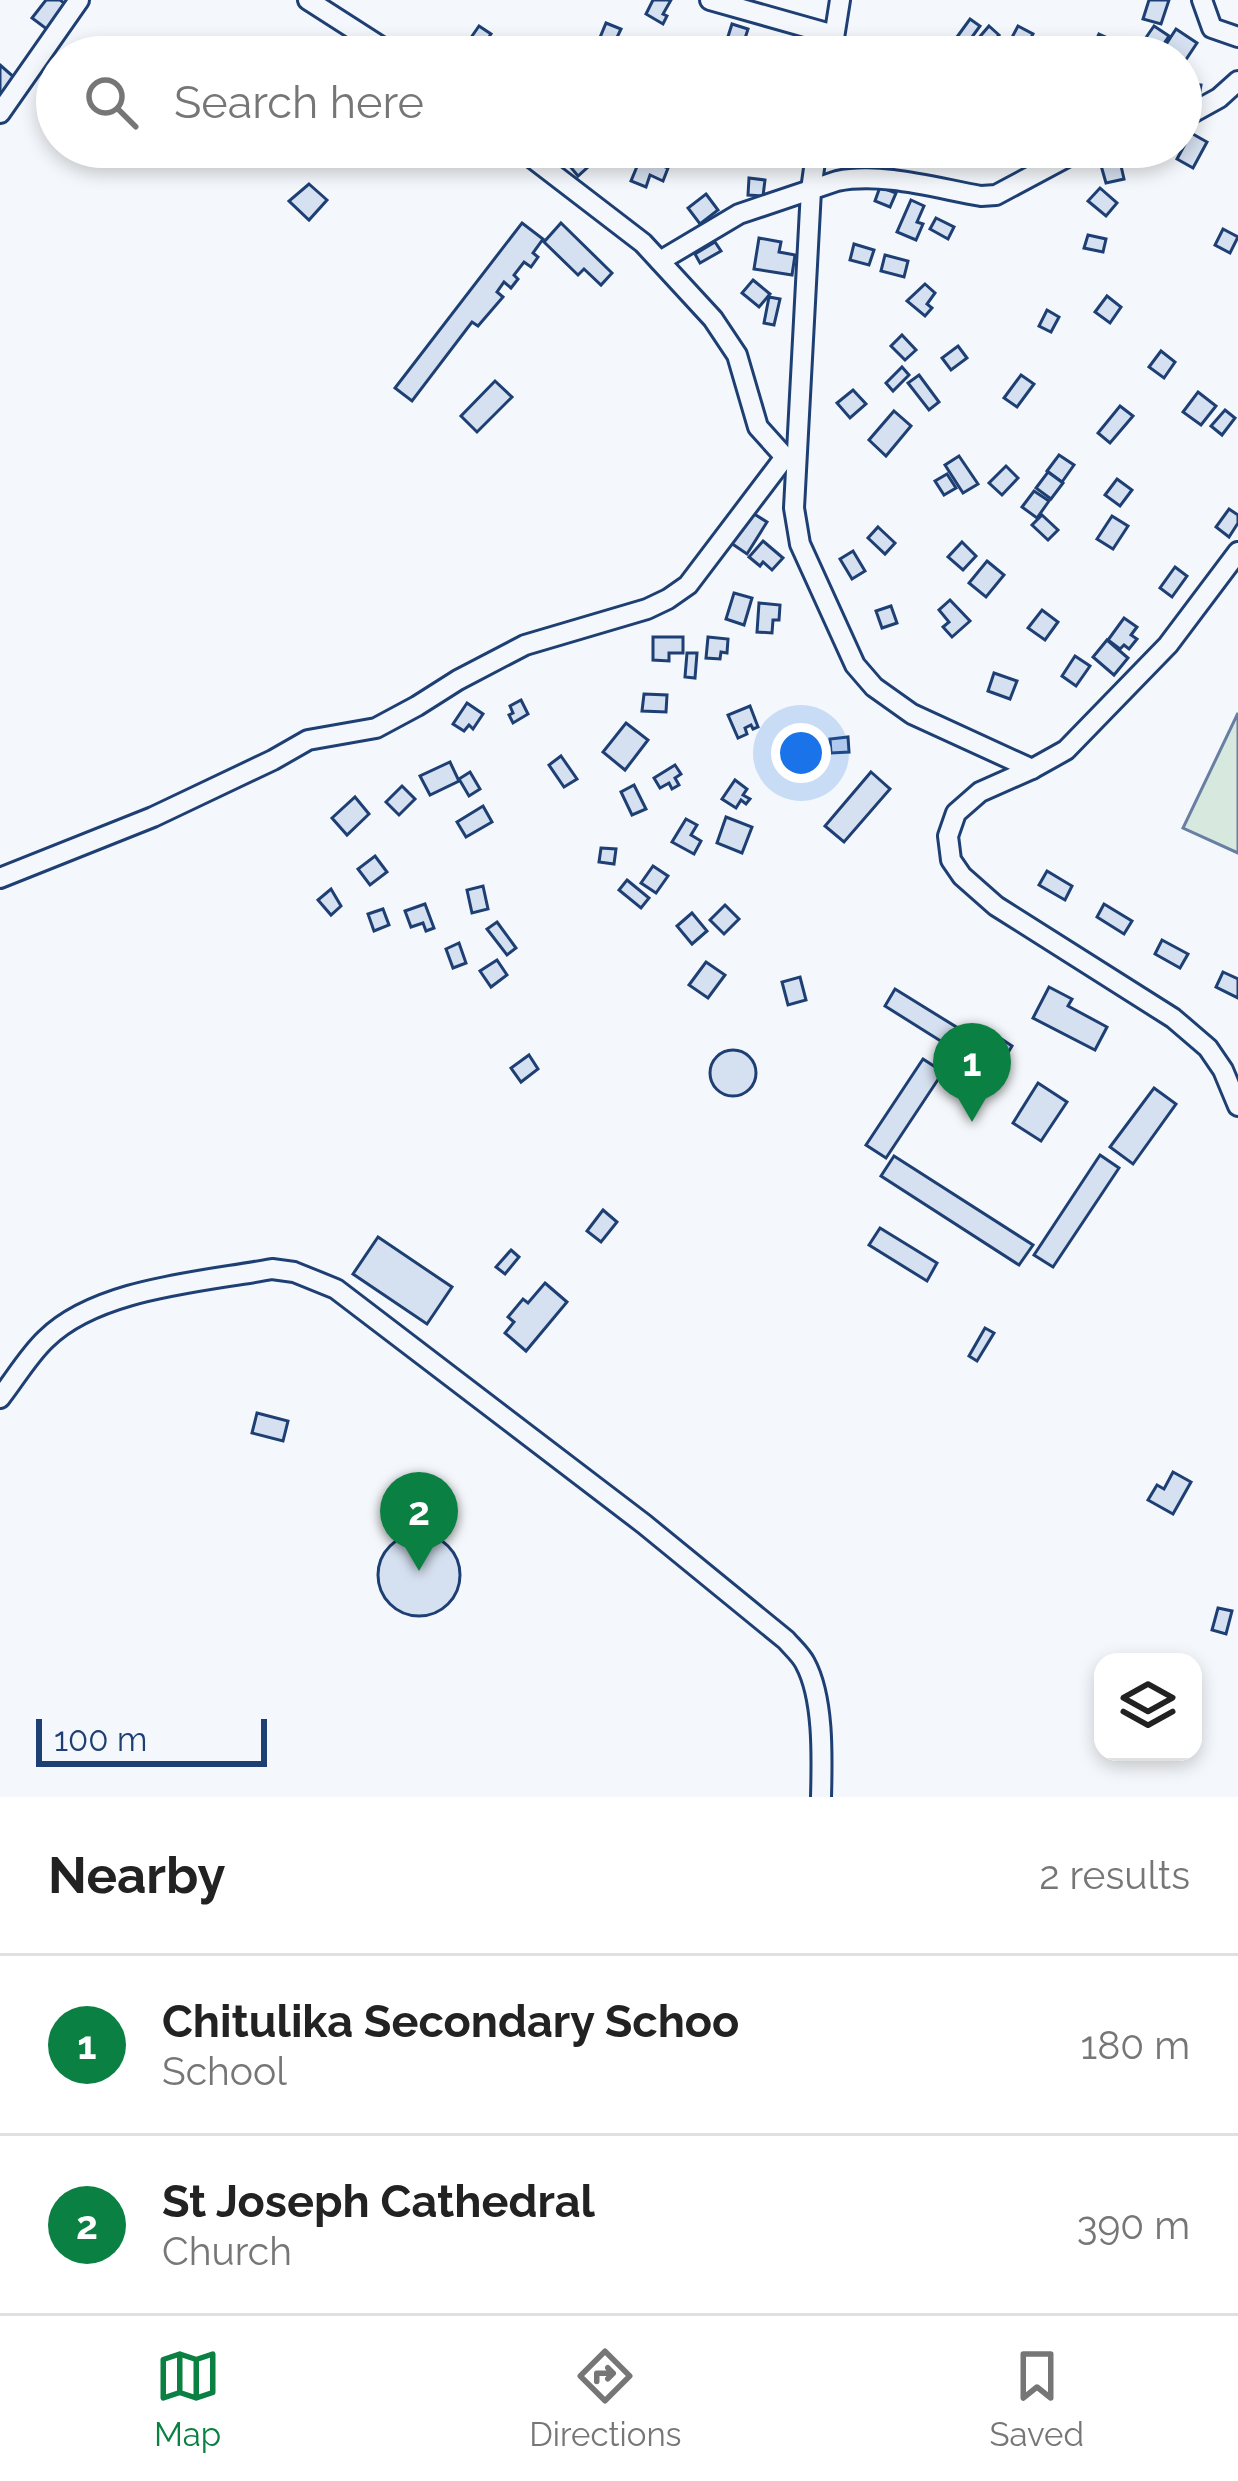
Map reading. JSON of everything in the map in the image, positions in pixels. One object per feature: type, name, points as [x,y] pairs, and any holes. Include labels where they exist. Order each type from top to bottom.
[{"type":"street","points":[[54,36],[79,0]]},
{"type":"street","points":[[308,0],[364,36]]},
{"type":"street","points":[[710,0],[834,35],[840,0]]},
{"type":"street","points":[[1202,0],[1212,28],[1238,37]]},
{"type":"street","points":[[0,113],[36,62]]},
{"type":"street","points":[[1202,108],[1238,81]]},
{"type":"street","points":[[545,168],[643,243],[713,319],[737,355],[758,427],[790,458]]},
{"type":"street","points":[[814,168],[790,458],[800,544],[855,664],[874,687],[912,714],[1032,770]]},
{"type":"street","points":[[660,261],[740,214],[854,178],[980,196],[996,194],[1046,168]]},
{"type":"street","points":[[0,878],[153,817],[308,740],[376,728],[525,645],[668,599],[688,584],[790,458]]},
{"type":"street","points":[[1238,552],[1154,660],[1066,750],[980,792],[956,813],[948,836],[951,860],[996,906],[1173,1018],[1208,1048],[1238,1106]]},
{"type":"street","points":[[0,1398],[44,1340],[92,1308],[126,1296],[272,1270],[294,1272],[336,1289],[626,1510],[786,1640],[806,1663],[816,1699],[821,1797]]},
{"type":"shaded area","points":[[1238,713],[1238,853],[1183,828]]},
{"type":"building","points":[[46,0],[67,5],[48,30],[32,18]]},
{"type":"building","points":[[653,0],[671,0],[663,24],[646,14]]},
{"type":"building","points":[[1149,0],[1169,0],[1161,24],[1143,19]]},
{"type":"building","points":[[970,19],[980,26],[973,36],[958,36]]},
{"type":"building","points":[[606,23],[621,29],[618,36],[601,36]]},
{"type":"building","points":[[732,24],[748,29],[746,36],[728,36]]},
{"type":"building","points":[[479,26],[491,34],[490,36],[472,36]]},
{"type":"building","points":[[989,26],[999,35],[998,36],[980,36]]},
{"type":"building","points":[[1018,26],[1033,34],[1032,36],[1013,36]]},
{"type":"building","points":[[1154,26],[1169,36],[1147,36]]},
{"type":"building","points":[[0,65],[16,79],[2,96],[0,94]]},
{"type":"building","points":[[636,168],[668,168],[663,181],[650,175],[646,187],[631,181]]},
{"type":"building","points":[[1102,168],[1122,168],[1124,179],[1106,183]]},
{"type":"building","points":[[749,178],[765,180],[763,196],[748,195]]},
{"type":"building","points":[[309,184],[327,200],[309,220],[289,201]]},
{"type":"building","points":[[880,187],[896,193],[890,207],[875,201]]},
{"type":"building","points":[[1100,188],[1117,203],[1106,216],[1088,201]]},
{"type":"building","points":[[706,194],[718,210],[700,224],[688,208]]},
{"type":"building","points":[[911,200],[924,206],[916,240],[897,232]]},
{"type":"building","points":[[936,218],[954,227],[948,239],[930,229]]},
{"type":"building","points":[[522,223],[543,239],[533,253],[538,257],[531,267],[524,262],[511,288],[504,282],[497,292],[503,297],[478,326],[472,322],[412,401],[395,388]]},
{"type":"building","points":[[561,223],[612,273],[601,285],[584,269],[578,275],[544,242]]},
{"type":"building","points":[[1223,229],[1238,237],[1230,253],[1215,245]]},
{"type":"building","points":[[1088,235],[1106,239],[1103,252],[1084,248]]},
{"type":"building","points":[[759,238],[781,242],[779,252],[795,255],[792,275],[754,269]]},
{"type":"building","points":[[715,242],[721,251],[700,263],[695,254]]},
{"type":"building","points":[[854,244],[874,250],[869,265],[850,260]]},
{"type":"building","points":[[885,255],[908,261],[904,277],[881,271]]},
{"type":"building","points":[[753,280],[770,294],[759,307],[742,293]]},
{"type":"building","points":[[925,284],[935,293],[925,316],[907,301]]},
{"type":"building","points":[[1107,296],[1121,307],[1110,323],[1095,312]]},
{"type":"building","points":[[769,297],[780,299],[774,325],[764,323]]},
{"type":"building","points":[[1047,310],[1059,317],[1051,332],[1039,326]]},
{"type":"building","points":[[902,335],[916,350],[905,360],[891,346]]},
{"type":"building","points":[[958,346],[967,358],[951,370],[942,358]]},
{"type":"building","points":[[1161,351],[1175,362],[1164,378],[1149,367]]},
{"type":"building","points":[[902,367],[909,375],[893,391],[886,383]]},
{"type":"building","points":[[919,375],[939,402],[929,410],[908,383]]},
{"type":"building","points":[[1021,375],[1034,384],[1017,407],[1004,398]]},
{"type":"building","points":[[495,381],[512,397],[477,432],[461,416]]},
{"type":"building","points":[[853,390],[866,404],[850,418],[837,403]]},
{"type":"building","points":[[1198,392],[1216,406],[1201,425],[1183,412]]},
{"type":"building","points":[[1120,406],[1133,416],[1110,443],[1098,433]]},
{"type":"building","points":[[1225,410],[1235,418],[1222,435],[1211,426]]},
{"type":"building","points":[[894,411],[911,426],[886,456],[869,440]]},
{"type":"building","points":[[1059,455],[1074,465],[1062,482],[1047,471]]},
{"type":"building","points":[[959,456],[978,484],[963,493],[945,465]]},
{"type":"building","points":[[1006,466],[1018,478],[1002,495],[989,483]]},
{"type":"building","points":[[1048,472],[1063,483],[1051,499],[1036,488]]},
{"type":"building","points":[[947,474],[956,488],[944,495],[935,481]]},
{"type":"building","points":[[1117,479],[1132,490],[1120,506],[1105,495]]},
{"type":"building","points":[[1034,491],[1049,501],[1037,518],[1022,507]]},
{"type":"building","points":[[1229,509],[1238,515],[1238,523],[1229,537],[1216,527]]},
{"type":"building","points":[[751,512],[767,522],[747,554],[731,543]]},
{"type":"building","points":[[1042,515],[1058,530],[1048,540],[1032,525]]},
{"type":"building","points":[[1112,516],[1128,526],[1113,549],[1097,539]]},
{"type":"building","points":[[878,527],[895,543],[885,554],[868,538]]},
{"type":"building","points":[[763,541],[783,558],[772,570],[749,557]]},
{"type":"building","points":[[962,542],[976,556],[963,570],[948,557]]},
{"type":"building","points":[[853,551],[865,571],[852,579],[840,559]]},
{"type":"building","points":[[987,561],[1004,575],[986,597],[969,583]]},
{"type":"building","points":[[1175,567],[1187,576],[1172,597],[1160,588]]},
{"type":"building","points":[[734,593],[752,598],[744,625],[726,619]]},
{"type":"building","points":[[950,600],[970,621],[952,637],[943,627],[949,622],[939,610]]},
{"type":"building","points":[[759,603],[780,605],[772,633],[757,632]]},
{"type":"building","points":[[891,606],[897,623],[882,628],[876,611]]},
{"type":"building","points":[[1042,610],[1058,622],[1045,640],[1028,628]]},
{"type":"building","points":[[1124,618],[1137,627],[1131,635],[1137,639],[1129,649],[1108,640]]},
{"type":"building","points":[[653,637],[683,637],[683,653],[669,653],[669,661],[653,660]]},
{"type":"building","points":[[708,637],[728,639],[727,653],[721,652],[720,659],[706,658]]},
{"type":"building","points":[[1107,640],[1128,658],[1114,675],[1093,657]]},
{"type":"building","points":[[687,653],[697,653],[695,678],[685,677]]},
{"type":"building","points":[[1075,656],[1090,666],[1076,686],[1062,676]]},
{"type":"building","points":[[994,673],[1017,681],[1010,699],[988,691]]},
{"type":"building","points":[[644,694],[667,695],[666,712],[642,711]]},
{"type":"building","points":[[521,700],[528,714],[513,723],[510,706]]},
{"type":"building","points":[[467,703],[483,714],[473,729],[469,725],[464,731],[453,724]]},
{"type":"building","points":[[750,706],[758,727],[745,728],[747,734],[738,738],[728,715]]},
{"type":"building","points":[[626,723],[648,740],[625,770],[603,752]]},
{"type":"building","points":[[848,737],[849,752],[831,753],[830,739]]},
{"type":"building","points":[[561,756],[577,779],[564,787],[549,765]]},
{"type":"building","points":[[450,762],[459,781],[430,795],[420,776]]},
{"type":"building","points":[[675,765],[681,774],[675,778],[679,785],[660,788],[654,778]]},
{"type":"building","points":[[470,772],[480,789],[469,796],[459,779]]},
{"type":"building","points":[[871,772],[890,789],[844,842],[825,826]]},
{"type":"building","points":[[735,780],[747,789],[743,795],[750,799],[746,804],[741,800],[736,808],[722,799]]},
{"type":"building","points":[[634,785],[646,809],[632,815],[621,792]]},
{"type":"building","points":[[402,786],[415,799],[399,815],[386,802]]},
{"type":"building","points":[[355,797],[369,814],[347,835],[332,818]]},
{"type":"building","points":[[483,806],[492,822],[466,837],[457,822]]},
{"type":"building","points":[[726,817],[752,827],[742,853],[717,843]]},
{"type":"building","points":[[686,819],[697,825],[691,835],[701,841],[694,854],[672,842]]},
{"type":"building","points":[[601,848],[616,849],[614,864],[599,862]]},
{"type":"building","points":[[375,856],[387,872],[370,885],[358,869]]},
{"type":"building","points":[[653,866],[668,876],[656,893],[641,883]]},
{"type":"building","points":[[1047,871],[1072,886],[1065,900],[1039,885]]},
{"type":"building","points":[[627,880],[649,898],[641,908],[619,890]]},
{"type":"building","points":[[483,886],[488,909],[472,913],[467,890]]},
{"type":"building","points":[[331,889],[341,906],[331,915],[318,900]]},
{"type":"building","points":[[425,904],[434,928],[426,931],[423,923],[411,927],[405,911]]},
{"type":"building","points":[[1104,904],[1132,921],[1124,934],[1097,917]]},
{"type":"building","points":[[725,905],[739,919],[724,934],[710,920]]},
{"type":"building","points":[[383,909],[389,925],[374,931],[368,914]]},
{"type":"building","points":[[692,913],[707,931],[692,944],[677,926]]},
{"type":"building","points":[[497,922],[516,948],[507,955],[487,929]]},
{"type":"building","points":[[1162,940],[1188,954],[1180,968],[1155,954]]},
{"type":"building","points":[[459,943],[466,963],[453,968],[446,949]]},
{"type":"building","points":[[497,960],[507,975],[491,987],[480,971]]},
{"type":"building","points":[[706,962],[725,975],[708,998],[689,985]]},
{"type":"building","points":[[1223,972],[1238,979],[1238,998],[1216,987]]},
{"type":"building","points":[[800,977],[806,1000],[788,1005],[782,982]]},
{"type":"building","points":[[1049,987],[1072,999],[1068,1006],[1107,1027],[1095,1050],[1033,1018]]},
{"type":"building","points":[[895,989],[958,1028],[947,1045],[885,1006]]},
{"type":"building","points":[[994,1034],[1012,1046],[1006,1056],[988,1045]]},
{"type":"building","points":[[733,1050],[749,1057],[756,1073],[749,1089],[733,1096],[717,1089],[710,1073],[717,1057]]},
{"type":"building","points":[[529,1055],[538,1069],[521,1082],[511,1068]]},
{"type":"building","points":[[923,1059],[943,1072],[886,1158],[866,1145]]},
{"type":"building","points":[[1038,1083],[1067,1102],[1041,1141],[1013,1123]]},
{"type":"building","points":[[1154,1088],[1176,1104],[1133,1164],[1110,1147]]},
{"type":"building","points":[[1100,1155],[1119,1168],[1053,1267],[1034,1255]]},
{"type":"building","points":[[894,1156],[1033,1245],[1019,1265],[881,1176]]},
{"type":"building","points":[[603,1210],[617,1222],[601,1242],[587,1231]]},
{"type":"building","points":[[880,1228],[937,1263],[927,1281],[869,1245]]},
{"type":"building","points":[[378,1237],[452,1287],[427,1324],[353,1274]]},
{"type":"building","points":[[511,1250],[519,1257],[505,1274],[496,1267]]},
{"type":"building","points":[[545,1283],[567,1302],[526,1351],[505,1333],[514,1322],[508,1317]]},
{"type":"building","points":[[985,1328],[994,1333],[977,1361],[969,1356]]},
{"type":"building","points":[[257,1413],[288,1421],[283,1441],[252,1433]]},
{"type":"building","points":[[1173,1472],[1191,1482],[1173,1514],[1148,1500],[1157,1485],[1164,1489]]},
{"type":"building","points":[[419,1534],[448,1546],[460,1575],[448,1604],[419,1616],[390,1604],[378,1575],[390,1546]]},
{"type":"building","points":[[1218,1608],[1232,1611],[1226,1634],[1212,1630]]},
{"type":"place","name":"Chitulika Secondary Schoo","points":[[972,1122]]},
{"type":"place","name":"St Joseph Cathedral","points":[[419,1571]]}]
